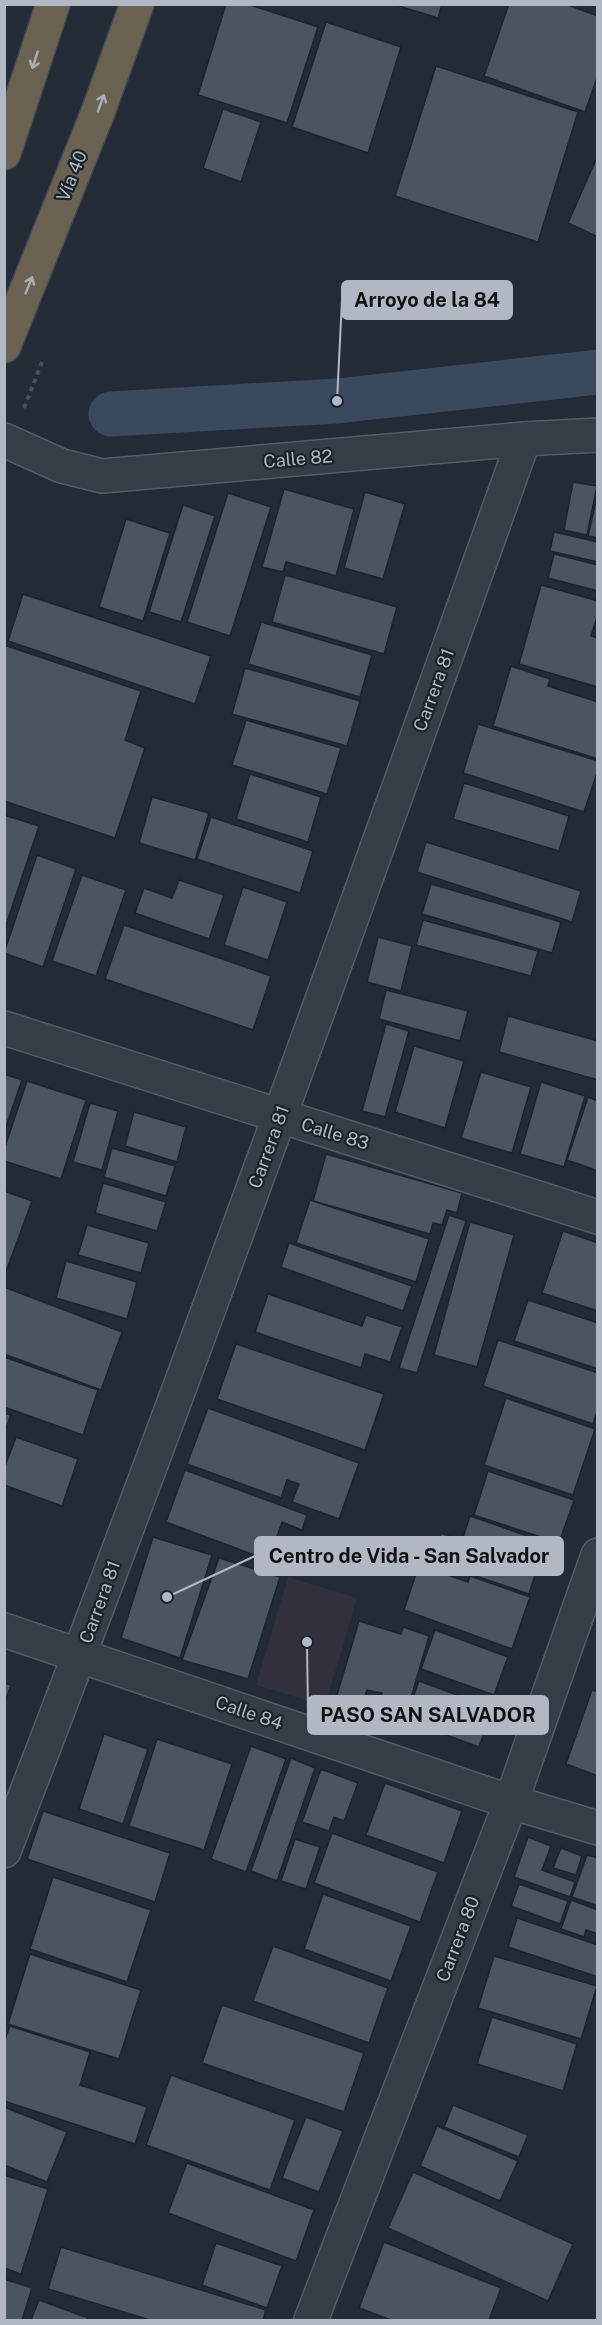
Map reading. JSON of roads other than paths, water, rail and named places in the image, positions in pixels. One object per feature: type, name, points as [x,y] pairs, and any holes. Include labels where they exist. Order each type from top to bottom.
[{"type":"highway","points":[[4,153],[53,4]]},
{"type":"highway","name":"Vía 40","points":[[4,346],[98,112],[137,4]]},
{"type":"street","name":"Calle 82","points":[[4,440],[62,466],[102,476],[524,439],[597,435]]},
{"type":"street","name":"Carrera 81","points":[[4,1851],[80,1656],[281,1117],[524,439]]},
{"type":"street","name":"Calle 83","points":[[4,1028],[597,1217]]},
{"type":"street","name":"Carrera 80","points":[[310,2320],[511,1802],[597,1555]]},
{"type":"street","name":"Calle 84","points":[[4,1630],[511,1802],[597,1828]]},
{"type":"waterway","points":[[111,414],[337,401],[598,372]]},
{"type":"place","name":"Arroyo de la 84","points":[[337,401]]},
{"type":"place","name":"Centro de Vida - San Salvador","points":[[167,1597]]},
{"type":"place","name":"PASO SAN SALVADOR","points":[[307,1642]]}]
